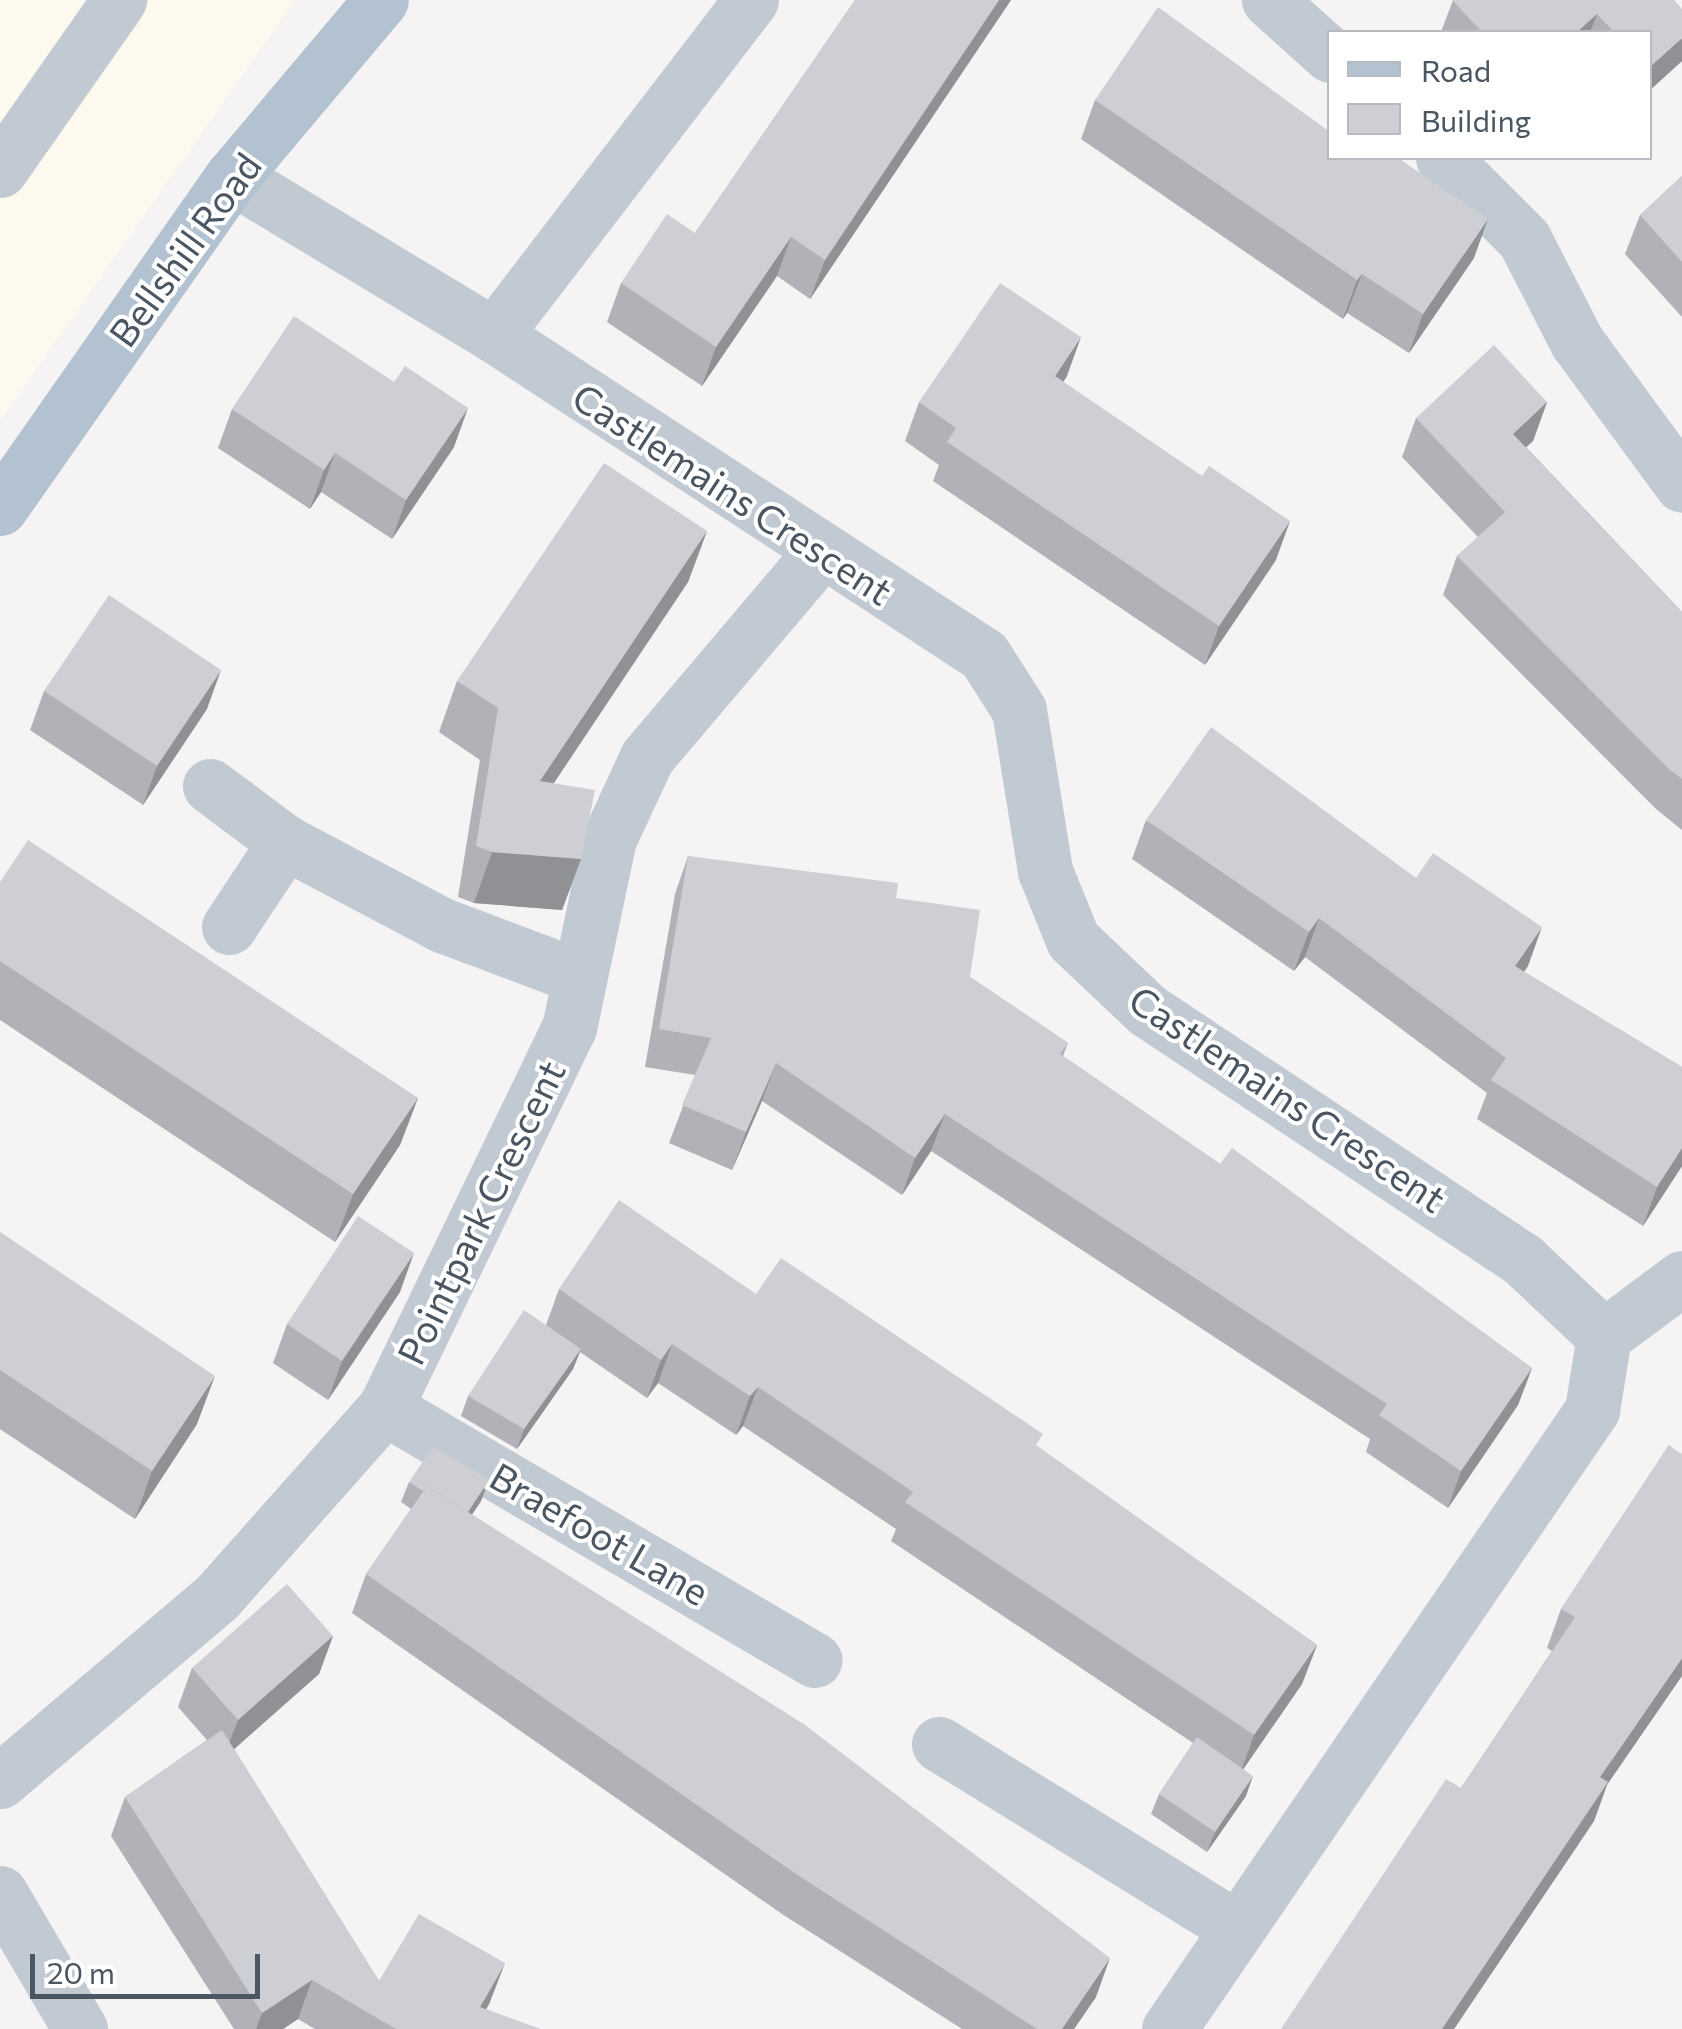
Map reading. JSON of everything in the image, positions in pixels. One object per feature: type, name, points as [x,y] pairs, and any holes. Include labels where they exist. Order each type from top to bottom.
[{"type":"main road","name":"Bellshill Road","points":[[0,508],[232,177],[381,0]]},
{"type":"street","points":[[0,170],[118,0]]},
{"type":"street","points":[[494,335],[751,0]]},
{"type":"street","points":[[1269,0],[1327,52]]},
{"type":"street","points":[[1445,160],[1524,239],[1577,342],[1682,485]]},
{"type":"street","name":"Castlemains Crescent","points":[[232,177],[494,335],[984,655],[1019,710],[1045,871],[1073,940],[1148,1010],[1523,1260],[1604,1336]]},
{"type":"street","name":"Pointpark Crescent","points":[[0,1782],[217,1598],[385,1408],[569,1028],[610,839],[646,757],[821,552]]},
{"type":"street","points":[[210,786],[285,842],[442,925],[580,977]]},
{"type":"street","points":[[230,927],[285,842]]},
{"type":"street","points":[[1168,2029],[1592,1410],[1604,1336],[1682,1278]]},
{"type":"street","name":"Braefoot Lane","points":[[385,1408],[815,1660]]},
{"type":"street","points":[[939,1744],[1235,1927]]},
{"type":"street","points":[[0,1894],[80,2029]]},
{"type":"shaded area","points":[[0,0],[295,0],[0,421]]},
{"type":"building","points":[[855,0],[999,0],[825,260],[791,237],[716,347],[621,283],[667,214],[695,233]]},
{"type":"building","points":[[1452,0],[1674,0],[1682,9],[1682,38],[1652,65],[1652,30],[1612,30],[1597,14],[1579,30],[1480,30]]},
{"type":"building","points":[[1158,7],[1327,130],[1327,160],[1401,160],[1488,219],[1423,314],[1362,274],[1357,280],[1095,100]]},
{"type":"building","points":[[1682,176],[1682,262],[1640,215]]},
{"type":"building","points":[[1000,283],[1081,337],[1055,376],[1202,476],[1209,466],[1290,521],[1219,626],[947,442],[956,428],[919,402]]},
{"type":"building","points":[[294,316],[394,382],[405,366],[468,408],[406,500],[335,453],[324,470],[232,409]]},
{"type":"building","points":[[1494,345],[1547,402],[1513,434],[1682,612],[1682,779],[1457,556],[1505,512],[1416,418]]},
{"type":"building","points":[[604,463],[707,531],[540,781],[595,790],[581,859],[492,852],[476,846],[498,708],[457,681]]},
{"type":"building","points":[[109,595],[221,670],[157,766],[44,691]]},
{"type":"building","points":[[1211,727],[1416,878],[1433,853],[1542,927],[1515,966],[1682,1067],[1682,1148],[1657,1187],[1491,1080],[1506,1058],[1319,918],[1309,932],[1146,820]]},
{"type":"building","points":[[28,840],[418,1098],[353,1194],[0,961],[0,882]]},
{"type":"building","points":[[688,856],[898,883],[896,898],[980,910],[970,977],[1068,1043],[1060,1054],[1220,1164],[1232,1148],[1532,1368],[1461,1471],[1379,1415],[1387,1404],[945,1114],[915,1158],[776,1063],[746,1132],[682,1105],[711,1038],[659,1029]]},
{"type":"building","points":[[619,1200],[756,1294],[781,1258],[1043,1434],[1036,1445],[1317,1645],[1254,1735],[905,1502],[913,1492],[758,1387],[750,1396],[672,1344],[661,1360],[559,1289]]},
{"type":"building","points":[[358,1216],[414,1253],[342,1361],[287,1324]]},
{"type":"building","points":[[0,1232],[215,1376],[152,1471],[0,1370]]},
{"type":"building","points":[[524,1310],[581,1349],[524,1429],[468,1396]]},
{"type":"building","points":[[1669,1445],[1682,1452],[1682,1658],[1600,1777],[1608,1782],[1442,2029],[1281,2029],[1446,1779],[1461,1788],[1575,1617],[1561,1609]]},
{"type":"building","points":[[433,1447],[489,1480],[468,1512],[427,1486],[423,1491],[409,1482]]},
{"type":"building","points":[[427,1486],[805,1725],[1110,1958],[1062,2029],[1037,2029],[796,1874],[366,1574]]},
{"type":"building","points":[[287,1584],[333,1636],[238,1720],[192,1668]]},
{"type":"building","points":[[222,1730],[379,1981],[419,1914],[505,1963],[480,2007],[540,2029],[396,2029],[312,1980],[262,2013],[125,1797]]},
{"type":"building","points":[[1197,1737],[1253,1776],[1215,1832],[1159,1794]]}]
